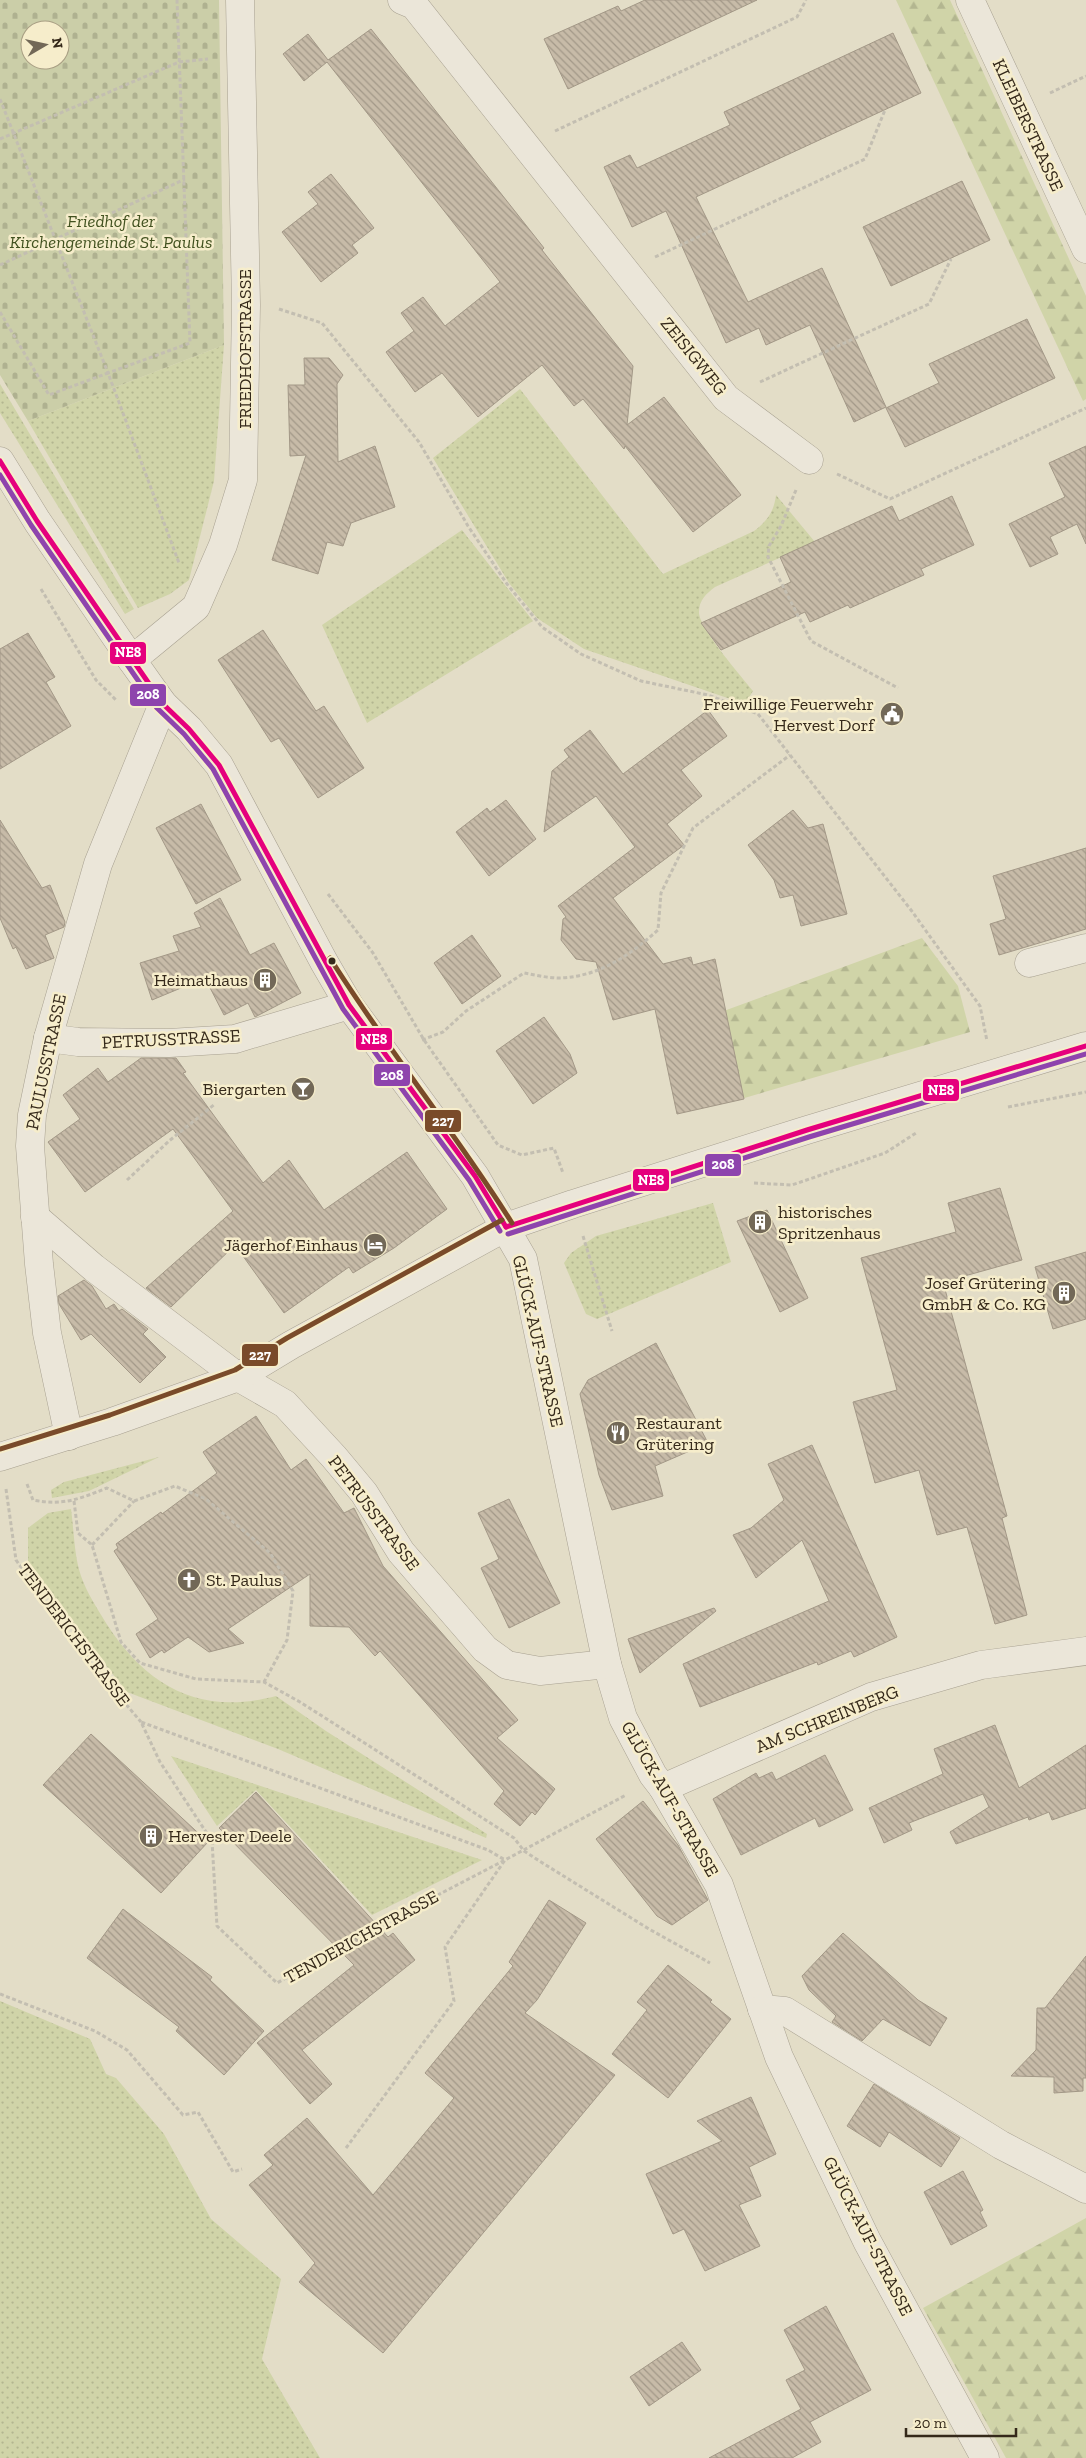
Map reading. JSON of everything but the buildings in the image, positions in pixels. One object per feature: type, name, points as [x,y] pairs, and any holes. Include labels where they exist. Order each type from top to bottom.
[{"type":"street","name":"ZEISIGWEG","points":[[402,0],[414,5],[726,398],[809,460]]},
{"type":"street","name":"KLEIBERSTRASSE","points":[[970,0],[1086,250]]},
{"type":"street","name":"FRIEDHOFSTRASSE","points":[[131,658],[196,608],[223,545],[243,480],[246,304],[240,41],[247,1]]},
{"type":"street","name":"GLÜCK-AUF-STRASSE","points":[[0,461],[36,521],[163,704],[190,729],[219,765],[324,962],[349,1004],[476,1176],[523,1259],[606,1664],[623,1718],[658,1782],[719,1885],[780,2057],[867,2241],[985,2458]]},
{"type":"street","name":"PAULUSSTRASSE","points":[[70,1436],[47,1333],[30,1146],[32,1115],[48,1038],[98,864],[163,704]]},
{"type":"street","points":[[1028,963],[1086,948]]},
{"type":"street","name":"PETRUSSTRASSE","points":[[48,1038],[87,1042],[169,1043],[235,1039],[349,1004]]},
{"type":"street","points":[[1,1456],[70,1436],[238,1377],[291,1345],[506,1227],[573,1204],[1086,1046]]},
{"type":"street","name":"PETRUSSTRASSE","points":[[35,1217],[94,1268],[238,1377],[285,1404],[364,1493],[401,1552],[485,1649],[507,1665],[540,1671],[606,1664]]},
{"type":"street","name":"AM SCHREINBERG","points":[[658,1782],[871,1696],[981,1665],[1086,1651]]},
{"type":"street","points":[[762,2009],[784,2011],[1001,2145],[1086,2189]]},
{"type":"path","points":[[0,312],[49,395],[190,343],[177,0]]},
{"type":"path","points":[[525,145],[797,17],[806,0]]},
{"type":"path","points":[[0,139],[179,62],[220,58],[240,41]]},
{"type":"path","points":[[1020,107],[1086,76]]},
{"type":"path","points":[[0,99],[108,373],[196,608]]},
{"type":"path","points":[[626,271],[865,159],[885,110]]},
{"type":"path","points":[[0,265],[185,179]]},
{"type":"path","points":[[726,398],[929,304],[951,259]]},
{"type":"path","points":[[246,304],[268,306],[322,323],[419,442],[468,526],[507,584],[542,627],[581,654],[641,681],[708,695],[758,714],[911,910],[980,1006],[994,1073]]},
{"type":"path","points":[[898,688],[810,641],[768,557],[769,546],[781,526],[809,460],[890,499],[1086,408]]},
{"type":"path","points":[[390,1060],[424,1040],[443,1032],[466,1011],[524,973],[559,978],[598,970],[630,955],[658,930],[661,893],[693,828],[790,755]]},
{"type":"path","points":[[324,890],[373,953],[424,1040],[498,1145],[522,1155],[554,1148],[612,1331]]},
{"type":"path","points":[[1004,1107],[1086,1092]]},
{"type":"path","points":[[127,1180],[169,1141],[215,1104]]},
{"type":"path","points":[[752,1183],[792,1185],[885,1153],[922,1130]]},
{"type":"path","points":[[583,1236],[592,1233]]},
{"type":"path","name":"TENDERICHSTRASSE","points":[[1,1456],[16,1560],[76,1644],[141,1722],[160,1762],[212,1841],[217,1926],[277,1983],[363,1934],[524,1851],[634,1790],[658,1782]]},
{"type":"path","points":[[24,1476],[33,1500],[52,1504],[74,1501],[107,1488],[134,1501]]},
{"type":"path","points":[[92,1545],[134,1501],[175,1486],[206,1499],[270,1553],[293,1591],[287,1640],[264,1682]]},
{"type":"path","points":[[74,1501],[78,1533],[92,1545],[121,1642],[140,1663],[196,1679],[264,1682],[514,1838],[524,1851],[649,1929],[717,1967]]},
{"type":"path","name":"TENDERICHSTRASSE","points":[[141,1722],[488,1850],[504,1860]]},
{"type":"path","points":[[346,2148],[454,2001],[446,1947],[504,1860]]},
{"type":"path","points":[[0,1994],[94,2031],[127,2050],[183,2115],[198,2112],[233,2172],[242,2169]]},
{"type":"green space","name":"Friedhof der Kirchengemeinde St. Paulus","points":[[0,0],[219,0],[224,345],[28,421],[0,375]]},
{"type":"green space","points":[[896,0],[950,0],[1086,296],[1086,399],[1083,401]]},
{"type":"green space","points":[[224,345],[214,481],[189,580],[170,594],[138,608],[28,421]]},
{"type":"green space","points":[[0,384],[134,609],[125,614],[0,413]]},
{"type":"green space","points":[[520,389],[663,574],[754,531],[769,516],[774,506],[776,495],[815,542],[715,587],[700,604],[699,612],[705,629],[753,691],[745,704],[584,649],[537,618],[509,583],[433,458]]},
{"type":"green space","points":[[462,530],[533,621],[367,723],[322,625]]},
{"type":"green space","points":[[922,938],[958,986],[970,1032],[741,1099],[721,1012]]},
{"type":"green space","points":[[713,1203],[731,1262],[597,1319],[586,1314],[564,1263],[571,1253],[596,1236]]},
{"type":"green space","points":[[159,1457],[89,1491],[52,1498],[51,1490],[64,1482]]},
{"type":"green space","points":[[71,1509],[77,1560],[81,1576],[106,1623],[139,1664],[158,1679],[178,1691],[200,1699],[223,1702],[249,1701],[276,1696],[326,1731],[487,1834],[486,1838],[278,1749],[127,1692],[28,1568],[28,1528],[48,1513]]},
{"type":"green space","points":[[171,1756],[482,1860],[372,1915],[256,1790],[217,1826]]},
{"type":"green space","points":[[0,2001],[90,2039],[106,2074],[116,2078],[164,2134],[211,2219],[281,2279],[262,2359],[320,2458],[0,2458]]},
{"type":"green space","points":[[1086,2218],[1086,2458],[1006,2458],[923,2308]]},
{"type":"transit line","name":"NE8","points":[[0,461],[37,521],[163,704],[189,729],[219,765],[349,1005],[475,1176],[506,1227]]},
{"type":"transit line","name":"208","points":[[0,475],[31,525],[157,708],[184,734],[213,769],[343,1009],[469,1180],[500,1231]]},
{"type":"transit line","name":"227","points":[[330,958],[374,1025],[468,1156],[512,1223]]},
{"type":"transit line","name":"NE8","points":[[506,1227],[807,1130],[1086,1046]]},
{"type":"transit line","name":"208","points":[[508,1234],[809,1137],[1086,1054]]},
{"type":"transit line","name":"227","points":[[0,1449],[110,1415],[235,1370],[287,1338],[502,1220]]},
{"type":"place","name":"Freiwillige Feuerwehr Hervest Dorf","points":[[892,714]]},
{"type":"place","name":"Heimathaus","points":[[265,980]]},
{"type":"place","name":"Biergarten","points":[[303,1089]]},
{"type":"place","name":"historisches Spritzenhaus","points":[[760,1222]]},
{"type":"place","name":"Jägerhof Einhaus","points":[[375,1245]]},
{"type":"place","name":"Josef Grütering GmbH & Co. KG","points":[[1064,1293]]},
{"type":"place","name":"Restaurant Grütering","points":[[618,1433]]},
{"type":"place","name":"St. Paulus","points":[[189,1580]]},
{"type":"place","name":"Hervester Deele","points":[[151,1836]]}]
